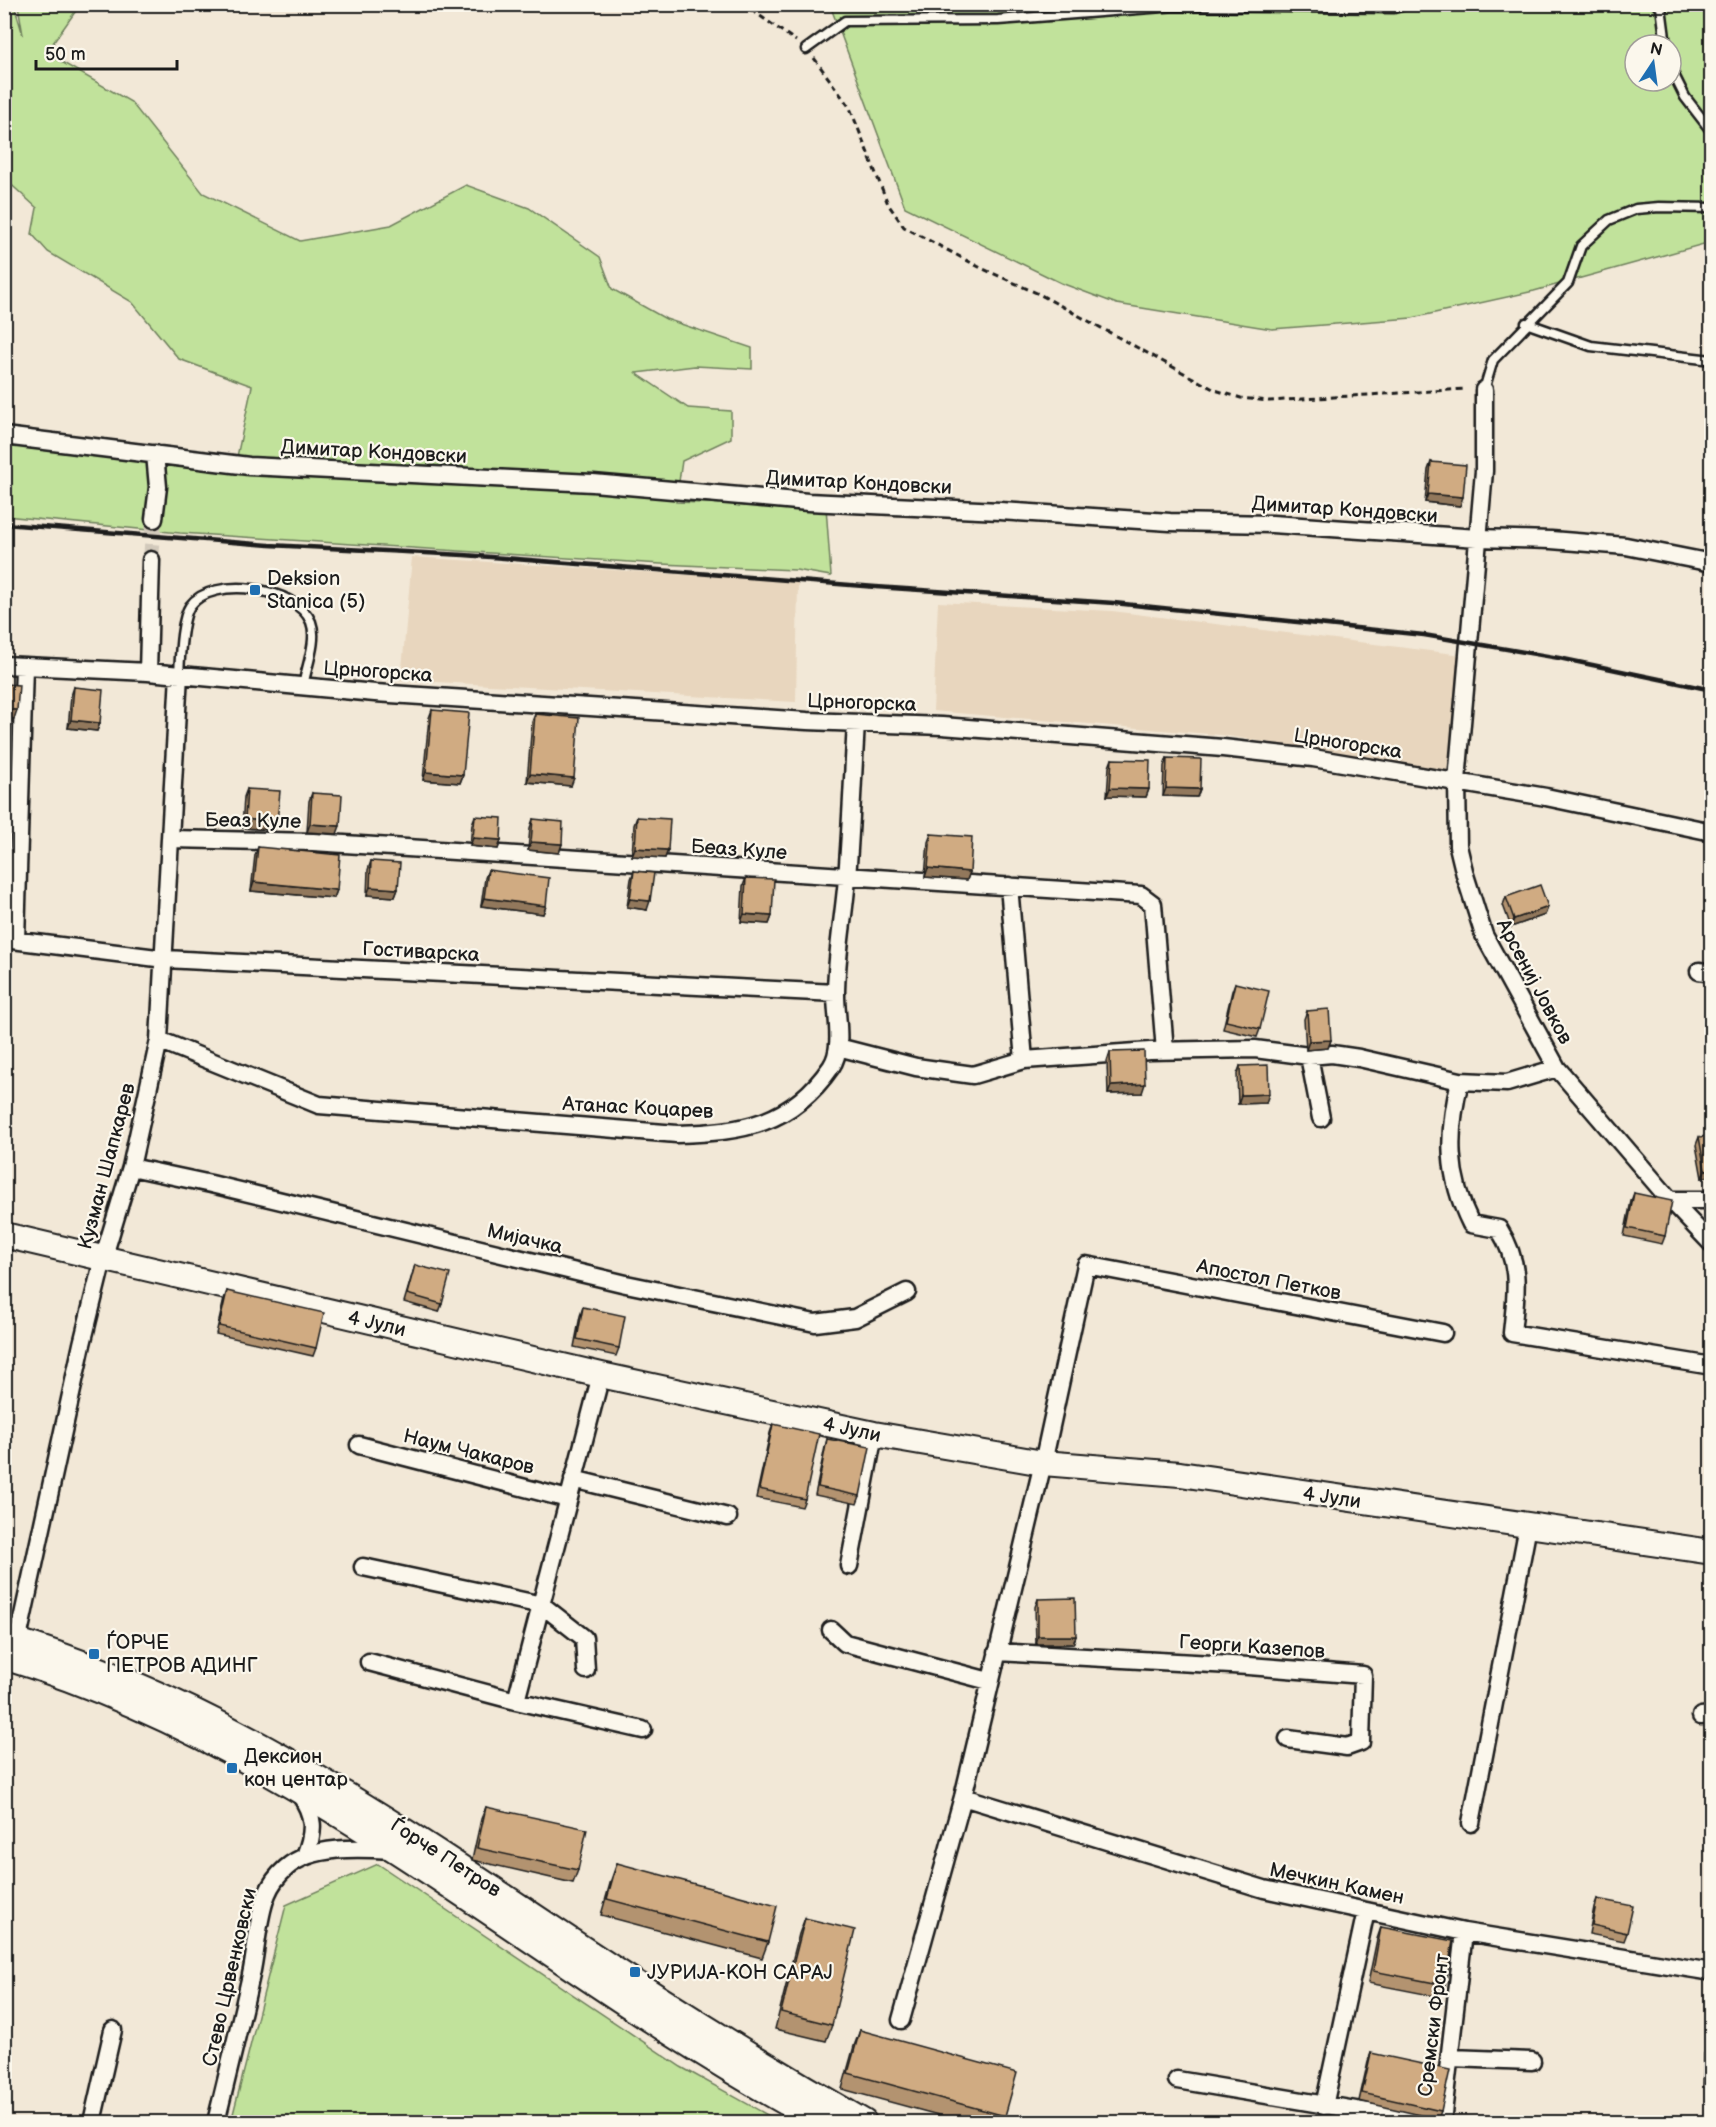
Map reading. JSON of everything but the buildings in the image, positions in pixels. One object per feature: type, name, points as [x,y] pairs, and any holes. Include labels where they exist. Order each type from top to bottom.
[{"type":"street","name":"Арсениј Јовков","points":[[1484,390],[1484,471],[1457,781],[1458,846],[1484,935],[1557,1068],[1670,1200],[1712,1244]]},
{"type":"street","name":"Димитар Кондовски","points":[[4,436],[249,466],[593,483],[808,502],[1551,540],[1626,546],[1712,563]]},
{"type":"street","points":[[154,519],[158,487],[155,454]]},
{"type":"street","points":[[148,672],[151,560]]},
{"type":"street","name":"Црногорска","points":[[4,665],[179,674],[303,686],[856,723],[942,726],[1223,748],[1313,758],[1457,781],[1634,814],[1712,832]]},
{"type":"street","points":[[10,940],[24,666]]},
{"type":"street","name":"Кузман Шапкарев","points":[[10,1649],[103,1258],[131,1167],[159,1040],[179,674]]},
{"type":"street","name":"Атанас Коцарев","points":[[159,1040],[319,1106],[677,1134],[725,1132],[760,1124],[785,1113],[805,1097],[833,1065],[838,1047],[836,993],[847,877],[856,723]]},
{"type":"street","name":"Беаз Куле","points":[[171,839],[314,842],[1141,895],[1149,898],[1153,904],[1165,1051]]},
{"type":"street","points":[[1010,886],[1024,1060]]},
{"type":"street","name":"Гостиварска","points":[[10,940],[165,959],[836,993]]},
{"type":"street","points":[[838,1047],[916,1067],[973,1075],[1024,1060],[1165,1051],[1255,1049],[1309,1056],[1332,1054],[1359,1058],[1460,1081],[1507,1083],[1557,1068]]},
{"type":"street","points":[[1309,1056],[1321,1118]]},
{"type":"street","points":[[1460,1081],[1451,1134],[1458,1198],[1471,1224],[1499,1230],[1508,1244],[1518,1277],[1512,1333],[1712,1366]]},
{"type":"street","name":"Мијачка","points":[[131,1167],[211,1184],[626,1284],[815,1323],[855,1318],[907,1292]]},
{"type":"street","points":[[1670,1200],[1712,1200]]},
{"type":"street","name":"4 Јули","points":[[4,1235],[601,1375],[874,1434],[1043,1463],[1180,1474],[1712,1552]]},
{"type":"street","name":"Апостол Петков","points":[[1043,1463],[1086,1265],[1443,1333]]},
{"type":"street","points":[[516,1701],[601,1375]]},
{"type":"street","points":[[849,1566],[874,1434]]},
{"type":"street","name":"Наум Чакаров","points":[[359,1445],[568,1499]]},
{"type":"street","points":[[901,2020],[963,1797],[1043,1463]]},
{"type":"street","points":[[573,1479],[728,1516]]},
{"type":"street","points":[[1471,1823],[1528,1526]]},
{"type":"street","points":[[363,1567],[542,1605],[584,1638],[586,1670]]},
{"type":"street","points":[[831,1630],[845,1643],[989,1681]]},
{"type":"street","name":"Ѓорче Петров","points":[[10,1649],[62,1676],[230,1751],[296,1788],[396,1850],[648,2019],[821,2122]]},
{"type":"street","name":"Ѓорче Петров","points":[[10,1649],[68,1656],[147,1689],[235,1730],[335,1786],[443,1853],[728,2043],[864,2122]]},
{"type":"street","name":"Георги Казепов","points":[[997,1652],[1238,1665],[1363,1675],[1360,1743],[1347,1747],[1288,1739]]},
{"type":"street","points":[[369,1662],[516,1701],[643,1730]]},
{"type":"street","points":[[296,1788],[307,1804],[314,1824],[312,1838],[305,1856],[366,1848],[396,1850]]},
{"type":"street","name":"Мечкин Камен","points":[[963,1797],[1264,1889],[1464,1932],[1712,1972]]},
{"type":"street","name":"Стево Црвенковски","points":[[216,2122],[267,1893],[287,1867],[305,1856]]},
{"type":"street","points":[[1324,2106],[1366,1911]]},
{"type":"street","name":"Сремски Фронт","points":[[1443,2122],[1464,1932]]},
{"type":"street","points":[[92,2122],[113,2030]]},
{"type":"street","points":[[1450,2058],[1532,2061]]},
{"type":"street","points":[[1177,2080],[1427,2122]]},
{"type":"lane","points":[[806,49],[845,21],[998,20],[1176,6],[1395,8],[1408,4]]},
{"type":"lane","points":[[1656,4],[1661,7],[1664,33]]},
{"type":"lane","points":[[1683,93],[1712,132]]},
{"type":"lane","points":[[1484,390],[1493,360],[1568,283],[1581,246],[1610,220],[1636,209],[1712,208]]},
{"type":"lane","points":[[1526,324],[1591,346],[1712,360]]},
{"type":"lane","points":[[179,674],[189,608],[202,594],[224,588],[247,588],[290,601],[306,613],[313,634],[303,686]]},
{"type":"path","points":[[743,4],[806,49],[839,89],[850,108],[888,204],[904,226],[981,268],[1039,294],[1215,390],[1241,398],[1269,401],[1428,389],[1484,390]]},
{"type":"shaded area","points":[[412,557],[798,582],[796,702],[401,680]]},
{"type":"shaded area","points":[[938,602],[1112,611],[1462,655],[1447,770],[1221,735],[933,711]]},
{"type":"green space","points":[[5,5],[14,5],[23,35],[18,5],[80,5],[46,53],[131,102],[203,193],[300,241],[391,225],[466,185],[529,208],[600,257],[612,289],[666,319],[752,348],[752,369],[695,366],[636,373],[688,408],[731,411],[731,438],[682,461],[676,502],[826,507],[831,576],[796,570],[661,564],[180,533],[5,516],[4,443],[234,471],[252,386],[179,359],[132,302],[48,252],[32,234],[37,208],[5,179]]},
{"type":"green space","points":[[830,5],[1711,5],[1711,242],[1534,291],[1412,318],[1272,329],[1117,304],[1061,283],[905,207]]},
{"type":"green space","points":[[378,1864],[681,2067],[780,2122],[231,2122],[286,1905]]},
{"type":"tunnel","points":[[151,560],[154,519]]},
{"type":"railway","points":[[4,524],[269,545],[464,555],[1114,603],[1424,635],[1559,658],[1712,690]]},
{"type":"place","name":"Deksion Stanica (5)","points":[[255,590]]},
{"type":"place","name":"ЃОРЧЕ ПЕТРОВ АДИНГ","points":[[94,1654]]},
{"type":"place","name":"Дексион кон центар","points":[[232,1768]]},
{"type":"place","name":"ЈУРИЈА-КОН САРАЈ","points":[[635,1972]]}]
